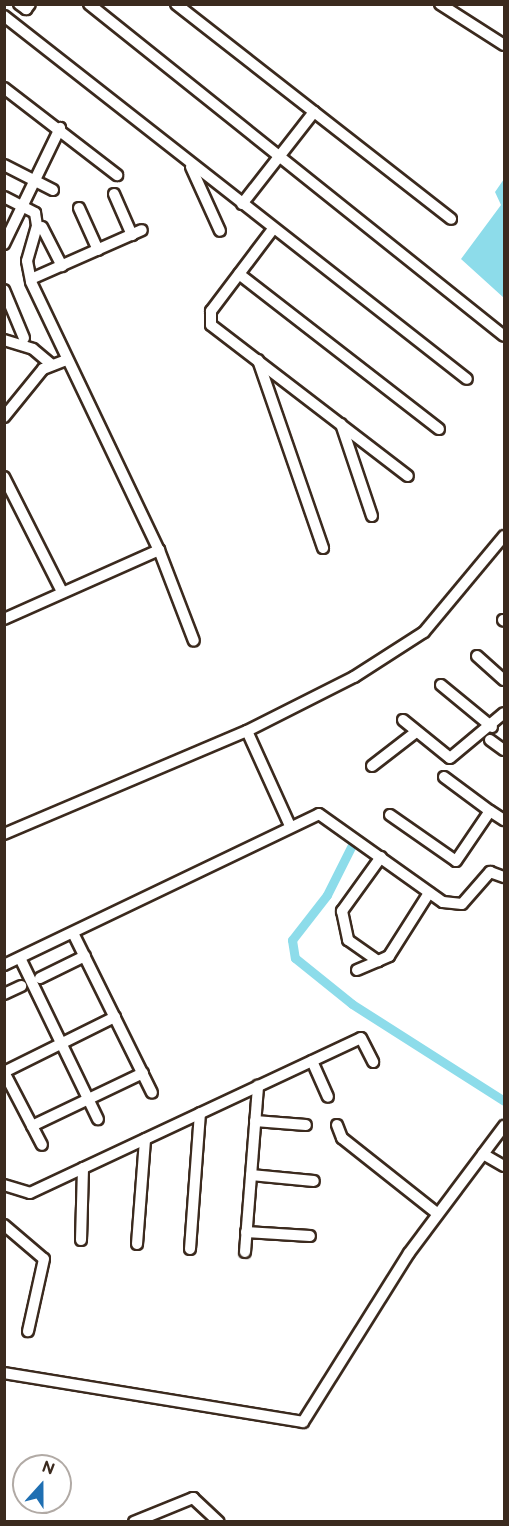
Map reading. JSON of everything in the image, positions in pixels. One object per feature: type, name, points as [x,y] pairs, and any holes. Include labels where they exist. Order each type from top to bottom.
[{"type":"street","points":[[19,4],[30,4]]},
{"type":"street","points":[[89,4],[278,158],[504,336]]},
{"type":"street","points":[[176,4],[451,219]]},
{"type":"street","points":[[440,4],[504,45]]},
{"type":"street","points":[[4,16],[467,379]]},
{"type":"street","points":[[4,88],[60,128],[117,175]]},
{"type":"street","points":[[242,204],[314,112]]},
{"type":"street","points":[[4,244],[36,182],[60,128]]},
{"type":"street","points":[[190,164],[220,231]]},
{"type":"street","points":[[4,165],[52,190]]},
{"type":"street","points":[[114,194],[132,235]]},
{"type":"street","points":[[4,197],[35,213],[37,226],[27,253],[31,279],[67,360],[159,550],[194,641]]},
{"type":"street","points":[[79,208],[98,250]]},
{"type":"street","points":[[42,227],[62,266]]},
{"type":"street","points":[[273,229],[208,318],[258,360],[408,476]]},
{"type":"street","points":[[31,279],[142,230]]},
{"type":"street","points":[[239,274],[439,429]]},
{"type":"street","points":[[4,290],[8,309],[24,338]]},
{"type":"street","points":[[4,340],[33,350],[52,365]]},
{"type":"street","points":[[4,417],[43,369],[67,360]]},
{"type":"street","points":[[258,360],[324,548]]},
{"type":"street","points":[[340,424],[372,516]]},
{"type":"street","points":[[4,477],[61,590]]},
{"type":"street","points":[[4,834],[247,731],[354,676],[424,632],[504,536]]},
{"type":"street","points":[[4,619],[61,590],[159,550]]},
{"type":"street","points":[[477,656],[504,680]]},
{"type":"street","points":[[441,685],[492,727]]},
{"type":"street","points":[[403,720],[450,758],[492,727],[504,713]]},
{"type":"street","points":[[247,731],[290,826]]},
{"type":"street","points":[[372,765],[416,732]]},
{"type":"street","points":[[490,740],[504,750]]},
{"type":"street","points":[[444,777],[504,820]]},
{"type":"street","points":[[390,815],[456,861],[490,811]]},
{"type":"street","points":[[4,965],[319,814],[443,902]]},
{"type":"street","points":[[378,961],[348,940],[342,911],[381,857]]},
{"type":"street","points":[[422,909],[443,902],[462,904],[490,872],[504,877]]},
{"type":"street","points":[[357,970],[389,956],[422,909],[429,893]]},
{"type":"street","points":[[73,933],[152,1093]]},
{"type":"street","points":[[40,978],[85,956]]},
{"type":"street","points":[[20,958],[98,1119]]},
{"type":"street","points":[[4,994],[21,986]]},
{"type":"street","points":[[42,1145],[4,1072],[115,1017]]},
{"type":"street","points":[[4,1185],[30,1193],[361,1038],[374,1062]]},
{"type":"street","points":[[312,1061],[328,1097]]},
{"type":"street","points":[[32,1126],[143,1073]]},
{"type":"street","points":[[244,1252],[258,1086]]},
{"type":"street","points":[[190,1249],[200,1113]]},
{"type":"street","points":[[255,1121],[306,1125]]},
{"type":"street","points":[[337,1125],[342,1138],[438,1214]]},
{"type":"street","points":[[4,1373],[303,1422],[438,1214],[504,1126]]},
{"type":"street","points":[[137,1244],[145,1139]]},
{"type":"street","points":[[483,1154],[504,1166]]},
{"type":"street","points":[[81,1240],[83,1168]]},
{"type":"street","points":[[251,1175],[314,1180]]},
{"type":"street","points":[[4,1225],[44,1259],[28,1331]]},
{"type":"street","points":[[246,1232],[309,1236]]},
{"type":"street","points":[[134,1521],[193,1497],[219,1521]]},
{"type":"water","points":[[504,179],[504,298],[461,259],[501,205],[495,192]]},
{"type":"waterway","points":[[352,845],[327,895],[292,940],[295,958],[352,1004],[504,1101]]}]
